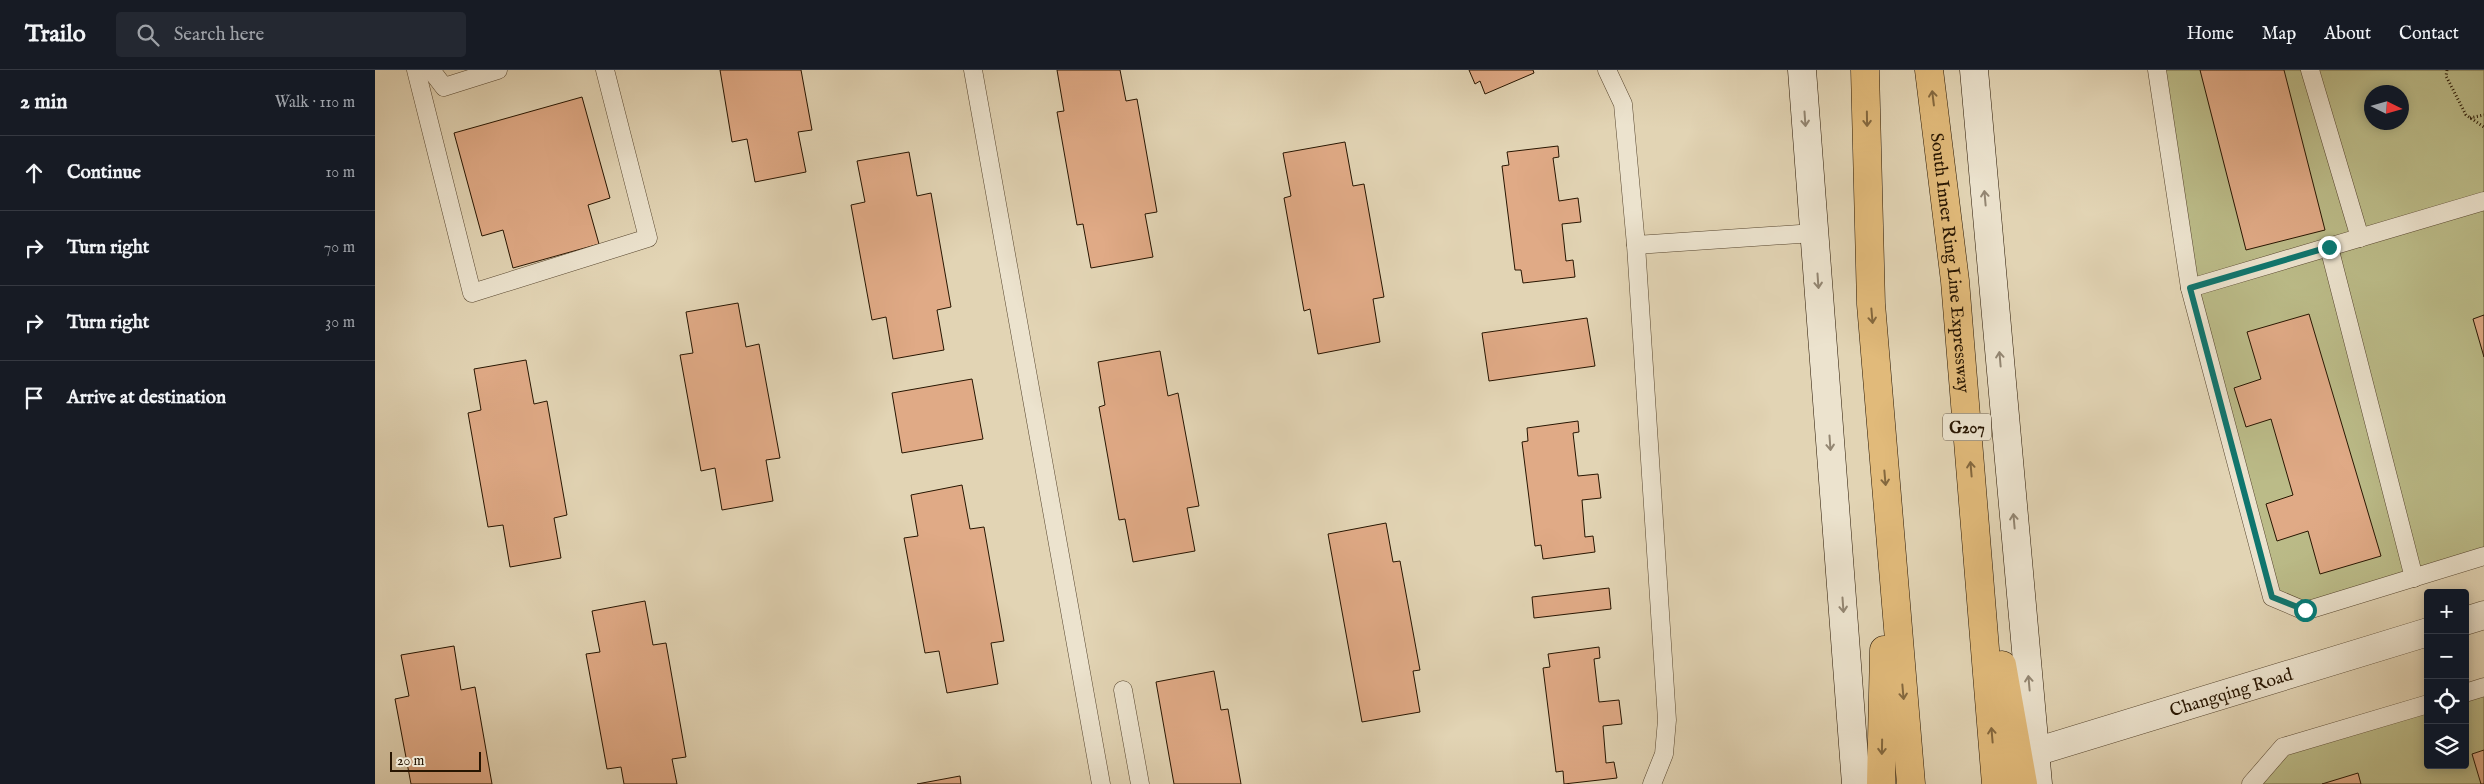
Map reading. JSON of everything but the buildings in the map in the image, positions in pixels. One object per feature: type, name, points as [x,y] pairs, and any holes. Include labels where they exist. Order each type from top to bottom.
[{"type":"highway","points":[[1865,70],[1871,304],[1911,784]]},
{"type":"highway","name":"South Inner Ring Line Expressway","points":[[1929,70],[1955,281],[1996,784]]},
{"type":"highway","points":[[1973,500],[2023,784]]},
{"type":"highway","points":[[1881,784],[1888,506]]},
{"type":"main road","points":[[1802,70],[1857,784]]},
{"type":"main road","points":[[1974,70],[2038,784]]},
{"type":"main road","points":[[2469,620],[2484,615]]},
{"type":"main road","name":"Changqing Road","points":[[2035,752],[2424,633]]},
{"type":"lane","points":[[416,70],[472,293],[648,238],[605,70]]},
{"type":"lane","points":[[431,70],[444,87],[498,70]]},
{"type":"lane","points":[[973,70],[1101,784]]},
{"type":"lane","points":[[1607,70],[1623,104],[1636,245],[1667,720],[1664,754],[1652,784]]},
{"type":"lane","points":[[2157,70],[2190,288],[2272,597],[2305,610],[2484,556]]},
{"type":"lane","points":[[2310,70],[2360,238]]},
{"type":"lane","points":[[2190,288],[2484,201]]},
{"type":"lane","points":[[1636,245],[1814,233]]},
{"type":"lane","points":[[2329,247],[2413,578]]},
{"type":"lane","points":[[2469,692],[2484,687]]},
{"type":"lane","points":[[1123,690],[1140,784]]},
{"type":"lane","points":[[2251,784],[2283,747],[2424,705]]},
{"type":"path","points":[[2447,70],[2446,76],[2466,115],[2484,127]]},
{"type":"path","points":[[2471,118],[2484,114]]},
{"type":"green space","points":[[2157,70],[2484,70],[2484,556],[2305,611],[2272,597],[2190,288]]},
{"type":"green space","points":[[2484,687],[2484,784],[2251,784],[2283,747],[2424,705],[2424,769],[2469,769],[2469,692]]},
{"type":"route","points":[[2305,610],[2272,597],[2190,288],[2329,247]]}]
